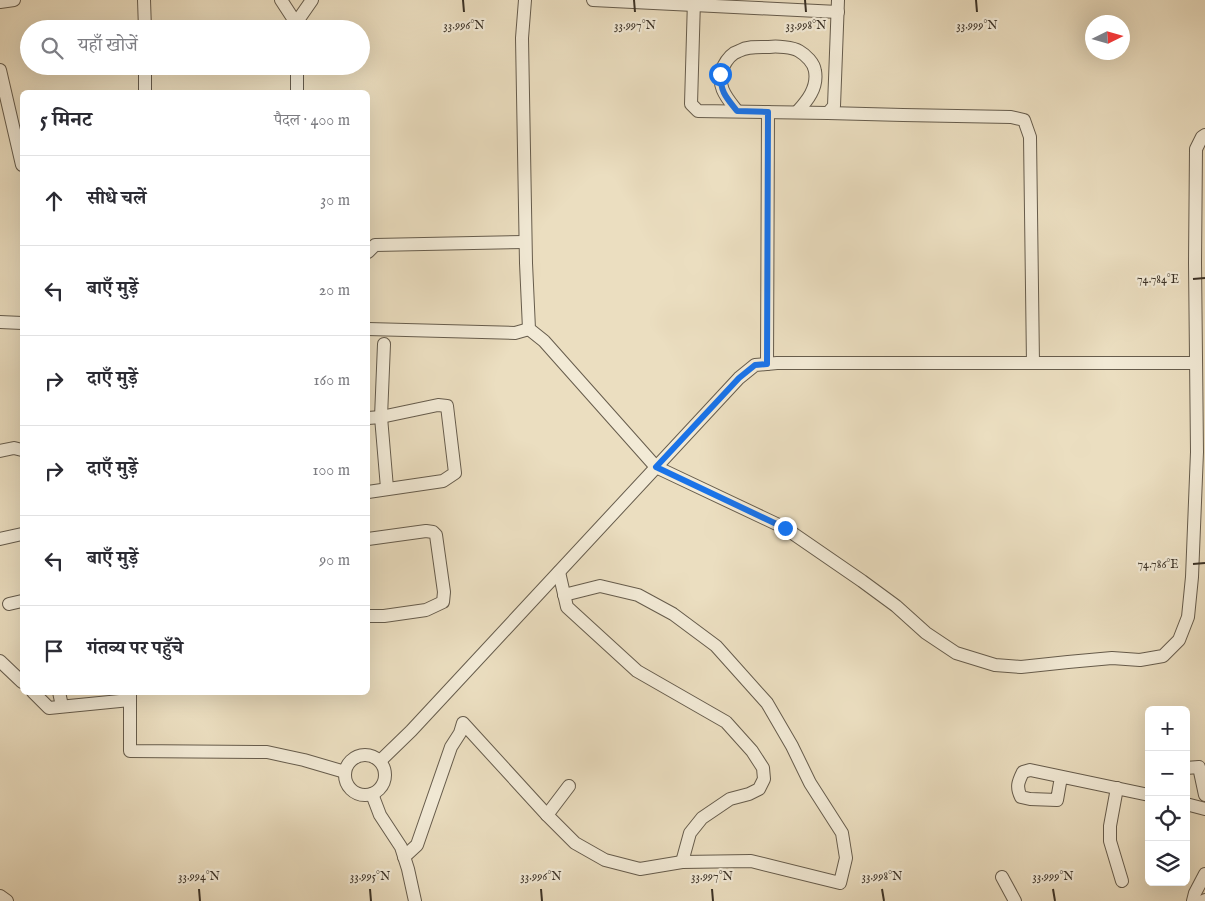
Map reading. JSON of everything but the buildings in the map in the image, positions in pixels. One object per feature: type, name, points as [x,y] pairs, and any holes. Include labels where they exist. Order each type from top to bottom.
[{"type":"street","points":[[144,0],[145,20]]},
{"type":"street","points":[[280,0],[292,20]]},
{"type":"street","points":[[300,20],[312,0]]},
{"type":"street","points":[[524,0],[522,38],[525,242],[529,329],[544,341],[656,467],[785,528],[896,606],[926,633],[956,652],[995,665],[1020,667],[1112,658],[1140,660],[1163,656],[1179,640],[1188,617],[1201,452],[1196,363],[1200,333],[1200,263],[1196,149],[1205,135]]},
{"type":"street","points":[[593,0],[838,6],[834,106],[828,113]]},
{"type":"street","points":[[694,2],[691,104],[698,111],[1010,117],[1024,120],[1030,137],[1033,363]]},
{"type":"street","points":[[737,111],[721,87],[720,74],[725,61],[738,51],[754,47],[776,46],[798,50],[810,60],[815,71],[815,84],[811,96],[798,112]]},
{"type":"street","points":[[0,70],[20,156]]},
{"type":"street","points":[[145,75],[145,90]]},
{"type":"street","points":[[297,75],[297,90]]},
{"type":"street","points":[[767,364],[768,112]]},
{"type":"street","points":[[370,250],[375,245],[525,242]]},
{"type":"street","points":[[0,322],[20,323]]},
{"type":"street","points":[[370,330],[515,333],[529,329]]},
{"type":"street","points":[[384,344],[374,418],[387,488]]},
{"type":"street","points":[[380,761],[411,731],[739,378],[755,365],[1196,363]]},
{"type":"street","points":[[370,492],[443,481],[455,473],[447,406],[438,405],[374,418]]},
{"type":"street","points":[[0,451],[14,448],[20,450]]},
{"type":"street","points":[[370,539],[426,531],[433,532],[436,536],[444,592],[443,602],[426,610],[370,616]]},
{"type":"street","points":[[0,540],[20,535]]},
{"type":"street","points":[[559,572],[567,607],[638,671],[726,722],[752,750],[763,768],[764,779],[759,789],[730,799],[702,818],[690,833],[682,862]]},
{"type":"street","points":[[404,857],[417,845],[451,747],[460,733],[463,722],[575,843],[605,860],[640,869],[682,862],[751,861],[840,883],[846,858],[842,833],[810,783],[792,746],[766,703],[716,646],[673,614],[638,595],[600,586],[564,595]]},
{"type":"street","points":[[9,604],[20,601]]},
{"type":"street","points":[[0,661],[20,680]]},
{"type":"street","points":[[36,695],[49,708],[130,696],[130,750],[267,752],[346,772]]},
{"type":"street","points":[[60,695],[62,706]]},
{"type":"street","points":[[359,756],[370,756],[380,761],[385,771],[384,782],[377,792],[367,796],[355,793],[347,784],[346,772],[350,762],[359,756]]},
{"type":"street","points":[[1190,768],[1198,767],[1205,795]]},
{"type":"street","points":[[1061,777],[1145,794]]},
{"type":"street","points":[[548,815],[569,786]]},
{"type":"street","points":[[1117,788],[1110,826],[1110,841],[1122,881]]},
{"type":"street","points":[[372,794],[380,815],[401,847],[408,868],[415,901]]},
{"type":"street","points":[[1190,805],[1205,809]]},
{"type":"street","points":[[1193,901],[1205,874]]},
{"type":"street","points":[[1002,877],[1015,901]]},
{"type":"street","points":[[0,896],[8,901]]},
{"type":"route","points":[[720,74],[721,87],[737,111],[768,112],[767,364],[755,365],[739,378],[656,467],[785,528]]}]
